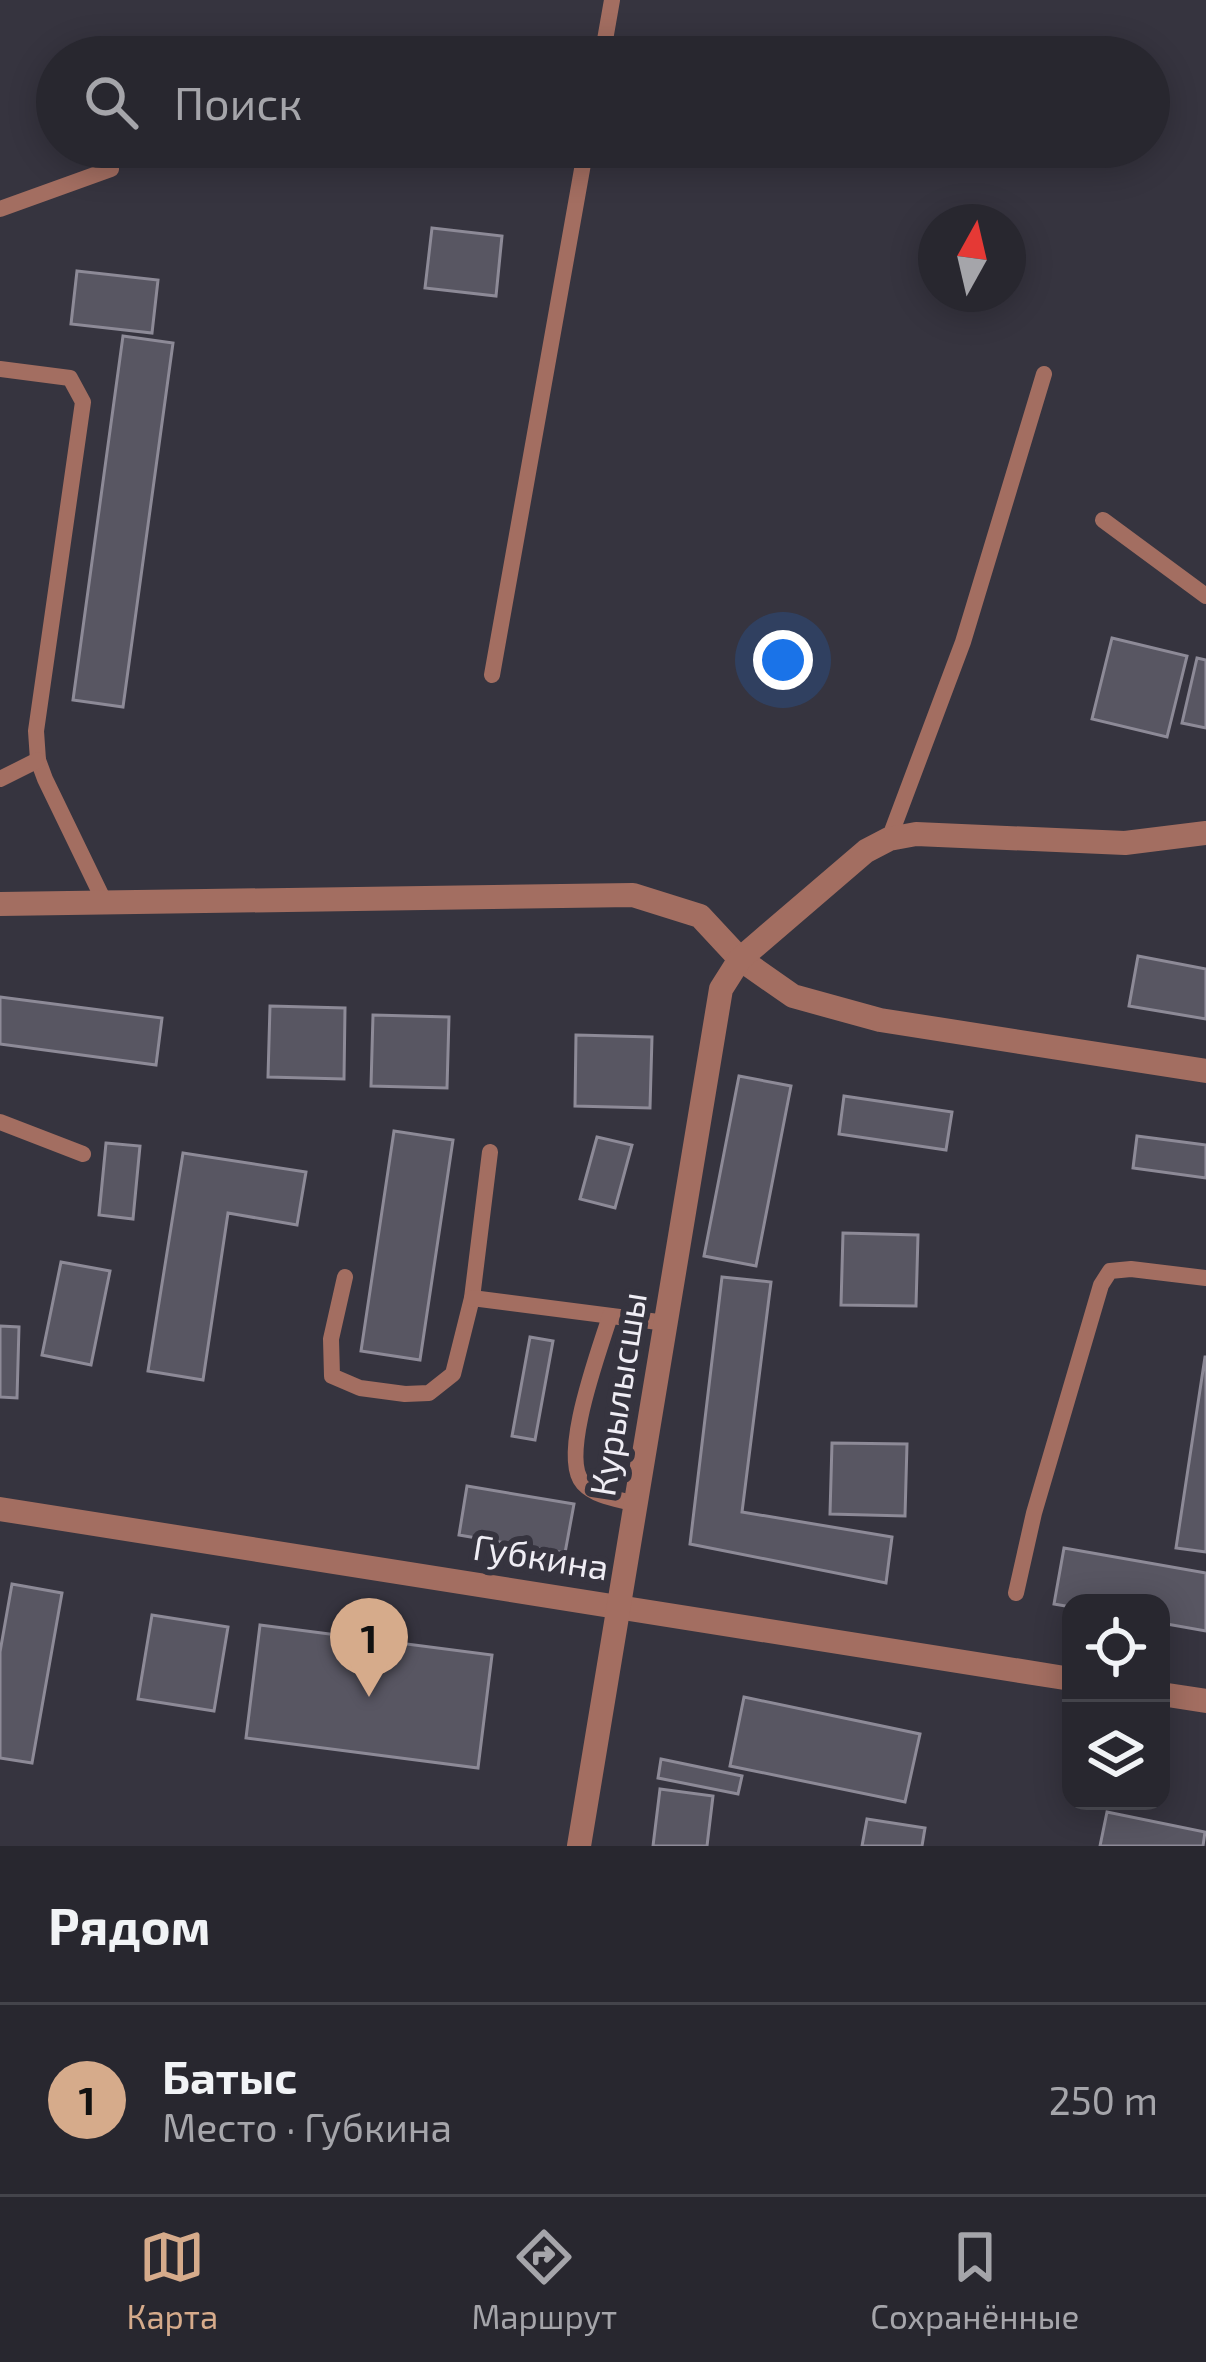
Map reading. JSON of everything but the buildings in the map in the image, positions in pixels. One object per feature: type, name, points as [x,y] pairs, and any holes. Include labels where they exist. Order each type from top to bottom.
[{"type":"street","points":[[740,959],[866,851],[889,839],[916,834],[1125,843],[1206,833]]},
{"type":"street","points":[[0,904],[633,895],[700,916],[740,959],[793,996],[880,1020],[1206,1071]]},
{"type":"street","name":"Курылысшы","points":[[579,1846],[722,989],[740,959]]},
{"type":"street","name":"Губкина","points":[[0,1509],[1062,1678]]},
{"type":"street","points":[[1170,1695],[1206,1701]]},
{"type":"lane","points":[[606,36],[613,0]]},
{"type":"lane","points":[[491,675],[582,168]]},
{"type":"lane","points":[[0,209],[111,170]]},
{"type":"lane","points":[[0,369],[70,378],[83,402],[36,731],[38,760],[105,903]]},
{"type":"lane","points":[[889,839],[963,642],[1044,374]]},
{"type":"lane","points":[[1103,520],[1206,596]]},
{"type":"lane","points":[[0,779],[38,760]]},
{"type":"lane","points":[[0,1122],[83,1154]]},
{"type":"lane","points":[[345,1277],[331,1340],[332,1376],[360,1388],[405,1394],[429,1393],[453,1374],[472,1298],[490,1152]]},
{"type":"lane","points":[[1016,1593],[1034,1514],[1101,1285],[1110,1271],[1131,1269],[1206,1278]]},
{"type":"lane","points":[[472,1298],[666,1323]]},
{"type":"lane","points":[[610,1316],[590,1382],[574,1466],[580,1480],[596,1493],[636,1504]]},
{"type":"place","name":"Батыс","points":[[369,1697]]}]
